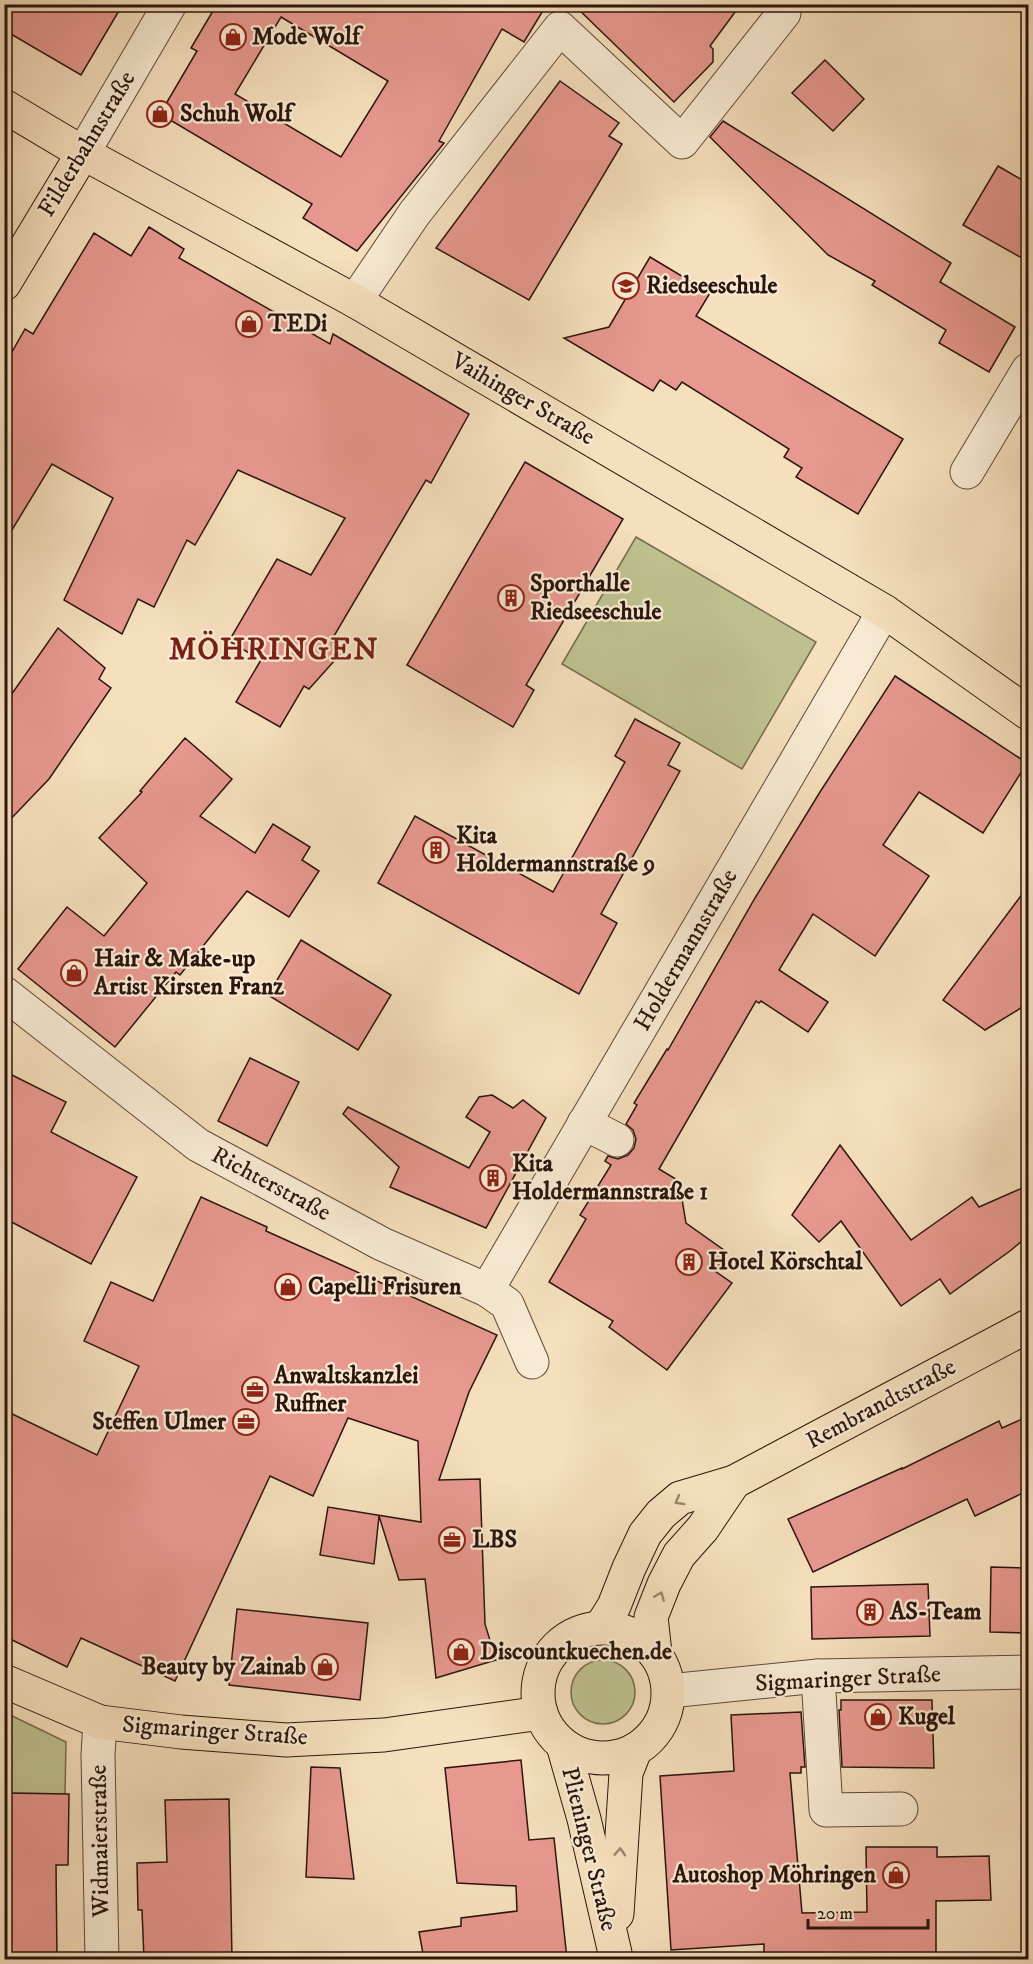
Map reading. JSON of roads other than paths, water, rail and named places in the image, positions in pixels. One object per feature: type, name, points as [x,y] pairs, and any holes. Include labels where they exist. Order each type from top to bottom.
[{"type":"main road","name":"Vaihinger Straße","points":[[4,106],[82,153],[355,301],[884,610],[1029,713]]},
{"type":"main road","name":"Filderbahnstraße","points":[[4,284],[82,153]]},
{"type":"main road","name":"Rembrandtstraße","points":[[601,1627],[614,1606],[645,1534],[661,1514],[680,1498],[734,1482],[1029,1326]]},
{"type":"main road","name":"Rembrandtstraße","points":[[655,1653],[651,1617],[664,1584],[679,1555],[703,1528],[734,1482]]},
{"type":"main road","points":[[601,1627],[622,1630],[640,1639],[655,1653],[665,1671],[669,1691],[667,1709],[660,1725],[649,1740],[635,1750],[617,1757],[598,1758],[580,1754],[563,1745],[549,1731],[541,1713],[537,1691],[541,1670],[551,1652],[567,1638],[587,1629],[601,1627]]},
{"type":"main road","name":"Sigmaringer Straße","points":[[4,1682],[100,1722],[182,1732],[286,1740],[384,1735],[541,1713]]},
{"type":"main road","name":"Plieninger Straße","points":[[563,1745],[584,1819],[615,1956]]},
{"type":"main road","name":"Plieninger Straße","points":[[615,1956],[626,1773],[635,1750]]},
{"type":"street","name":"Filderbahnstraße","points":[[82,153],[170,4]]},
{"type":"street","points":[[355,301],[414,214],[560,28],[682,142],[784,13]]},
{"type":"street","points":[[967,472],[1029,370]]},
{"type":"street","name":"Holdermannstraße","points":[[487,1290],[884,610]]},
{"type":"street","name":"Richterstraße","points":[[4,993],[198,1145],[382,1244],[487,1290],[507,1304],[532,1362]]},
{"type":"street","points":[[584,1123],[617,1140]]},
{"type":"street","name":"Sigmaringer Straße","points":[[669,1691],[818,1676],[1029,1672]]},
{"type":"street","points":[[818,1676],[826,1810],[901,1809]]},
{"type":"street","name":"Widmaierstraße","points":[[100,1722],[98,1755],[102,1959]]},
{"type":"place","name":"Mode Wolf","points":[[233,37]]},
{"type":"place","name":"Schuh Wolf","points":[[160,114]]},
{"type":"place","name":"Riedseeschule","points":[[626,286]]},
{"type":"place","name":"TEDi","points":[[249,324]]},
{"type":"place","name":"Sporthalle Riedseeschule","points":[[511,598]]},
{"type":"place","name":"Kita Holdermannstraße 9","points":[[436,850]]},
{"type":"place","name":"Hair & Make-up Artist Kirsten Franz","points":[[74,973]]},
{"type":"place","name":"Kita Holdermannstraße 1","points":[[493,1178]]},
{"type":"place","name":"Hotel Körschtal","points":[[689,1262]]},
{"type":"place","name":"Capelli Frisuren","points":[[288,1287]]},
{"type":"place","name":"Anwaltskanzlei Ruffner","points":[[255,1390]]},
{"type":"place","name":"Steffen Ulmer","points":[[246,1422]]},
{"type":"place","name":"LBS","points":[[452,1540]]},
{"type":"place","name":"AS-Team","points":[[870,1612]]},
{"type":"place","name":"Discountkuechen.de","points":[[461,1652]]},
{"type":"place","name":"Beauty by Zainab","points":[[325,1667]]},
{"type":"place","name":"Kugel","points":[[878,1717]]},
{"type":"place","name":"Autoshop Möhringen","points":[[896,1875]]},
{"type":"district","name":"MÖHRINGEN","points":[[274,650]]}]
